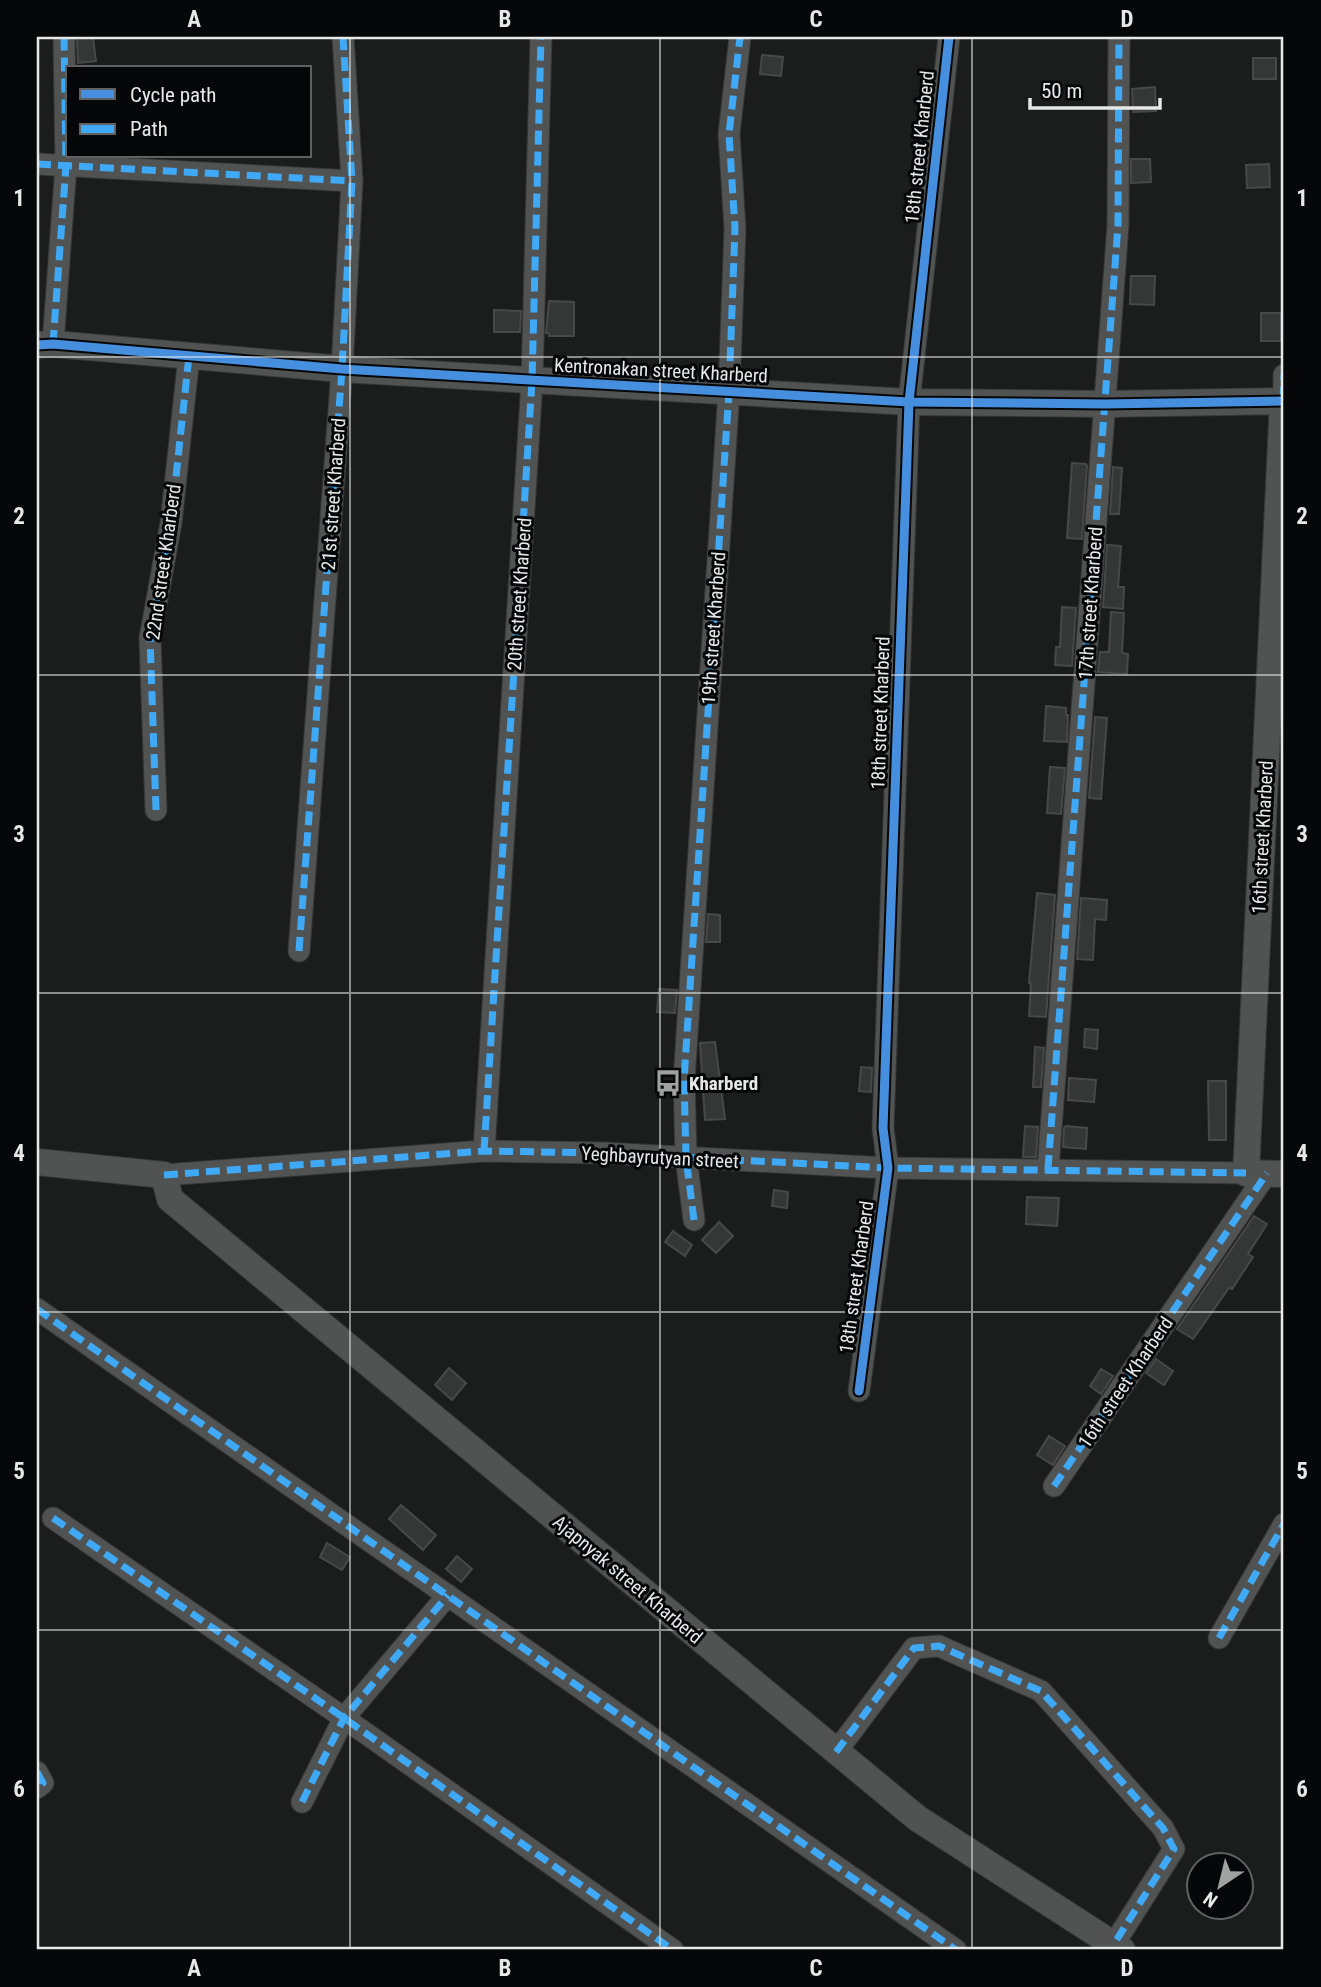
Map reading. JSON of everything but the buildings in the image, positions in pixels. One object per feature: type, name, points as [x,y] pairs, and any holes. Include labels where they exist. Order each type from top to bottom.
[{"type":"street","points":[[45,345],[66,165],[64,37]]},
{"type":"street","name":"21st street Kharberd","points":[[299,951],[342,369],[352,181],[343,37]]},
{"type":"street","name":"20th street Kharberd","points":[[484,1152],[533,381],[541,37]]},
{"type":"street","name":"19th street Kharberd","points":[[694,1220],[686,1158],[684,1080],[729,391],[735,229],[729,134],[740,37]]},
{"type":"street","name":"18th street Kharberd","points":[[859,1391],[888,1168],[883,1128],[909,402],[949,37]]},
{"type":"street","name":"17th street Kharberd","points":[[1048,1169],[1118,225],[1119,37]]},
{"type":"street","points":[[37,164],[352,181]]},
{"type":"street","name":"Kentronakan street Kharberd","points":[[45,345],[342,369],[909,402],[1105,404],[1284,401]]},
{"type":"street","name":"22nd street Kharberd","points":[[156,810],[150,638],[171,523],[189,356]]},
{"type":"street","name":"16th street Kharberd","points":[[1054,1486],[1266,1173],[1284,375]]},
{"type":"street","name":"Yeghbayrutyan street","points":[[37,1162],[164,1175],[484,1152],[604,1153],[888,1168],[1266,1173]]},
{"type":"street","name":"Ajapnyak street Kharberd","points":[[164,1175],[170,1199],[917,1818],[1118,1947]]},
{"type":"street","points":[[37,1309],[956,1950]]},
{"type":"street","points":[[52,1518],[344,1718],[673,1950]]},
{"type":"street","points":[[1219,1638],[1284,1524]]},
{"type":"street","points":[[302,1802],[344,1718],[448,1595]]},
{"type":"street","points":[[836,1752],[914,1648],[939,1646],[1041,1691],[1163,1828],[1174,1849],[1118,1947]]},
{"type":"street","points":[[37,1772],[43,1783],[37,1788]]},
{"type":"marked path","points":[[53,344],[66,165],[64,37]]},
{"type":"marked path","points":[[299,951],[342,369],[352,181],[343,37]]},
{"type":"marked path","points":[[484,1151],[532,381],[541,37]]},
{"type":"marked path","points":[[694,1220],[686,1158],[684,1080],[729,391],[735,229],[729,134],[740,37]]},
{"type":"marked path","points":[[1048,1169],[1118,225],[1119,37]]},
{"type":"marked path","points":[[37,164],[352,181]]},
{"type":"marked path","points":[[156,810],[150,638],[171,523],[189,356]]},
{"type":"marked path","points":[[1283,401],[1284,375]]},
{"type":"marked path","points":[[164,1175],[484,1151],[604,1153],[888,1168],[1246,1173]]},
{"type":"marked path","points":[[1054,1486],[1267,1173]]},
{"type":"marked path","points":[[37,1309],[956,1950]]},
{"type":"marked path","points":[[53,1518],[344,1718],[673,1950]]},
{"type":"marked path","points":[[1219,1638],[1284,1524]]},
{"type":"marked path","points":[[302,1802],[344,1718],[448,1595]]},
{"type":"marked path","points":[[836,1752],[914,1648],[939,1646],[1041,1691],[1163,1828],[1174,1849],[1114,1944]]},
{"type":"marked path","points":[[37,1772],[43,1783],[37,1788]]},
{"type":"cycle path","points":[[859,1391],[888,1168],[883,1128],[909,402],[949,37]]},
{"type":"cycle path","points":[[37,345],[53,344],[342,369],[909,402],[1105,404],[1284,401]]},
{"type":"place","name":"Kharberd","points":[[668,1083]]}]
